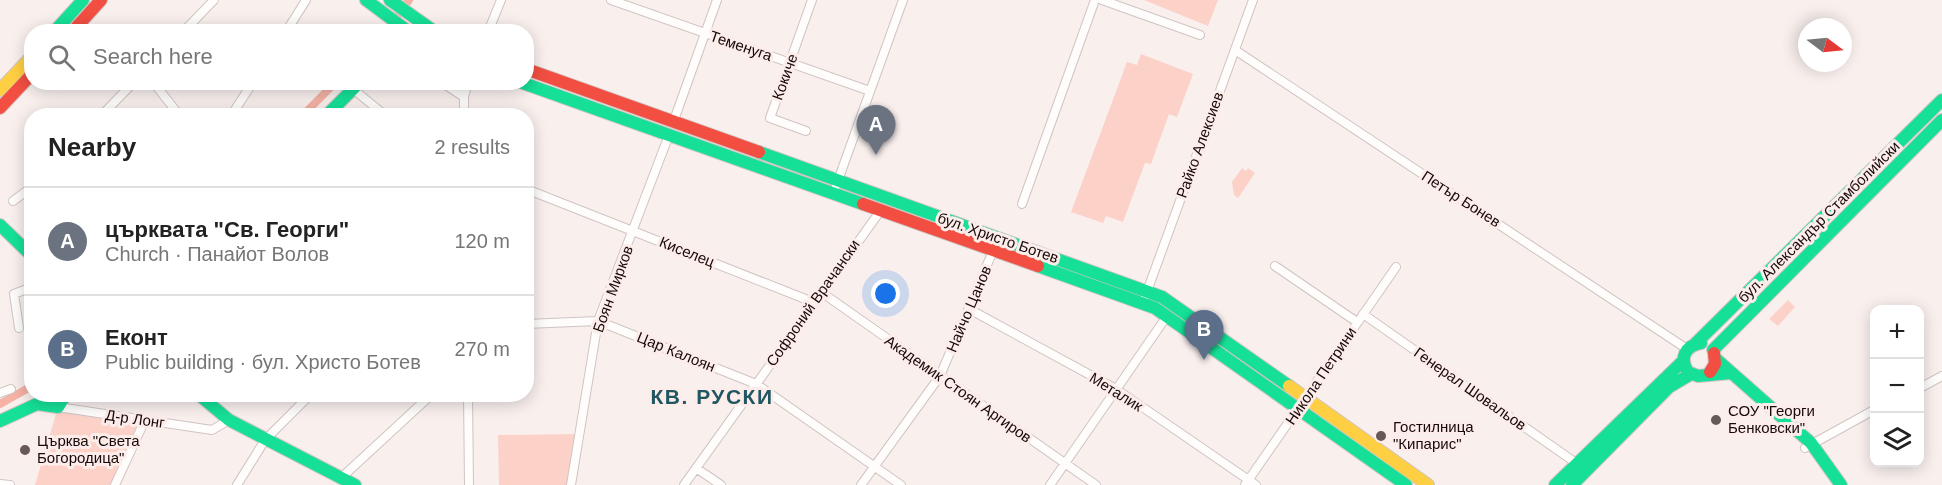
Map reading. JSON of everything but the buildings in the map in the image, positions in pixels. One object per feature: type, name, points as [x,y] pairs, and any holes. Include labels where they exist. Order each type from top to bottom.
[{"type":"main road","points":[[61,24],[83,0]]},
{"type":"main road","points":[[79,24],[101,0]]},
{"type":"main road","points":[[366,0],[398,24]]},
{"type":"main road","points":[[394,3],[423,24]]},
{"type":"main road","points":[[413,24],[416,19]]},
{"type":"main road","points":[[0,90],[24,64]]},
{"type":"main road","name":"бул. Христо Ботев","points":[[534,72],[671,129]]},
{"type":"main road","points":[[0,108],[24,82]]},
{"type":"main road","name":"бул. Христо Ботев","points":[[534,86],[671,129],[835,187],[998,238],[1147,290],[1175,305],[1428,485]]},
{"type":"main road","points":[[334,108],[352,90]]},
{"type":"main road","name":"бул. Александър Стамболийски","points":[[1555,485],[1942,100]]},
{"type":"main road","name":"бул. Александър Стамболийски","points":[[1714,355],[1942,120]]},
{"type":"main road","name":"бул. Христо Ботев","points":[[835,187],[881,210],[1142,303],[1163,321],[1406,485]]},
{"type":"main road","points":[[0,225],[24,248]]},
{"type":"main road","points":[[1731,373],[1710,372],[1701,376],[1691,374],[1685,369],[1688,351],[1705,344],[1731,373],[1808,445],[1841,485]]},
{"type":"main road","points":[[1710,372],[1714,355]]},
{"type":"main road","points":[[1572,485],[1669,387],[1691,374]]},
{"type":"main road","points":[[0,421],[37,404],[58,407],[61,402]]},
{"type":"main road","points":[[208,402],[229,420],[355,485]]},
{"type":"street","points":[[191,24],[214,0]]},
{"type":"street","points":[[291,24],[306,0]]},
{"type":"street","points":[[491,24],[501,0]]},
{"type":"street","name":"Теменуга","points":[[611,0],[870,91]]},
{"type":"street","name":"Боян Мирков","points":[[571,485],[598,321],[634,231],[717,0]]},
{"type":"street","name":"Кокиче","points":[[806,130],[770,118],[812,0]]},
{"type":"street","points":[[835,187],[903,0]]},
{"type":"street","points":[[1022,204],[1095,0]]},
{"type":"street","points":[[1102,0],[1200,35]]},
{"type":"street","name":"Райко Алексиев","points":[[1142,303],[1253,0]]},
{"type":"street","name":"Петър Бонев","points":[[1234,50],[1688,351]]},
{"type":"street","points":[[109,108],[126,90]]},
{"type":"street","points":[[159,90],[174,108]]},
{"type":"street","points":[[236,108],[248,90]]},
{"type":"street","points":[[360,90],[378,108]]},
{"type":"street","points":[[451,90],[464,97]]},
{"type":"street","points":[[464,108],[466,90]]},
{"type":"street","name":"Киселец","points":[[534,192],[813,302]]},
{"type":"street","points":[[13,201],[24,194]]},
{"type":"street","name":"Софроний Врачански","points":[[684,485],[820,292],[881,210]]},
{"type":"street","name":"Найчо Цанов","points":[[861,485],[940,376],[998,238]]},
{"type":"street","points":[[1275,266],[1357,322]]},
{"type":"street","name":"Никола Петрини","points":[[1250,483],[1396,267]]},
{"type":"street","points":[[20,328],[14,294],[24,291]]},
{"type":"street","name":"Академик Стоян Аргиров","points":[[820,292],[1096,485]]},
{"type":"street","name":"Металик","points":[[969,309],[1116,389],[1250,483]]},
{"type":"street","name":"Генерал Шовальов","points":[[1363,314],[1576,463]]},
{"type":"street","name":"Цар Калоян","points":[[534,324],[598,321],[756,384],[900,485]]},
{"type":"street","points":[[1050,485],[1163,321]]},
{"type":"street","points":[[1924,386],[1942,376]]},
{"type":"street","points":[[0,393],[11,389]]},
{"type":"street","points":[[237,485],[265,440],[303,402]]},
{"type":"street","points":[[341,478],[423,402]]},
{"type":"street","points":[[468,402],[469,485]]},
{"type":"street","name":"Д-р Лонг","points":[[58,407],[212,430],[229,420]]},
{"type":"street","points":[[1808,445],[1870,413]]},
{"type":"street","points":[[115,485],[145,420]]},
{"type":"street","points":[[696,468],[721,485]]},
{"type":"street","points":[[242,476],[248,485]]},
{"type":"street","points":[[0,484],[10,485]]},
{"type":"shaded area","points":[[1144,0],[1218,0],[1208,26]]},
{"type":"shaded area","points":[[1141,54],[1193,74],[1177,117],[1169,114],[1151,164],[1145,163],[1123,222],[1106,216],[1103,223],[1071,212],[1127,62],[1137,65]]},
{"type":"shaded area","points":[[1242,168],[1246,171],[1248,168],[1255,173],[1238,198],[1234,195],[1232,182]]},
{"type":"shaded area","points":[[1788,300],[1795,307],[1778,326],[1769,319]]},
{"type":"shaded area","points":[[58,407],[145,420],[115,485],[35,485]]},
{"type":"shaded area","points":[[579,434],[571,485],[499,485],[498,435]]},
{"type":"waterway","points":[[391,24],[409,0]]},
{"type":"waterway","points":[[310,108],[328,90]]},
{"type":"waterway","points":[[0,404],[24,390]]},
{"type":"traffic: fast","points":[[61,24],[83,0]]},
{"type":"traffic: fast","points":[[366,0],[398,24]]},
{"type":"traffic: fast","points":[[390,0],[424,24]]},
{"type":"traffic: fast","points":[[534,87],[863,204]]},
{"type":"traffic: fast","points":[[334,108],[352,90]]},
{"type":"traffic: fast","points":[[1695,344],[1942,100]]},
{"type":"traffic: fast","points":[[1713,350],[1942,120]]},
{"type":"traffic: fast","points":[[759,152],[1162,297],[1289,386]]},
{"type":"traffic: fast","points":[[0,225],[24,248]]},
{"type":"traffic: fast","points":[[1038,266],[1155,308],[1406,485]]},
{"type":"traffic: fast","points":[[1701,343],[1691,347],[1685,353],[1684,362],[1688,372],[1698,376],[1731,373]]},
{"type":"traffic: fast","points":[[1716,359],[1811,443],[1841,485]]},
{"type":"traffic: fast","points":[[1555,485],[1683,361]]},
{"type":"traffic: fast","points":[[1572,485],[1669,387],[1691,374]]},
{"type":"traffic: fast","points":[[0,421],[37,404],[58,407],[61,402]]},
{"type":"traffic: fast","points":[[208,402],[229,420],[355,485]]},
{"type":"traffic: slow","points":[[0,90],[24,64]]},
{"type":"traffic: slow","points":[[1289,386],[1428,485]]},
{"type":"traffic: jam","points":[[79,24],[101,0]]},
{"type":"traffic: jam","points":[[534,72],[759,152]]},
{"type":"traffic: jam","points":[[0,108],[24,82]]},
{"type":"traffic: jam","points":[[863,204],[1038,266]]},
{"type":"traffic: jam","points":[[1710,372],[1715,364],[1714,353]]},
{"type":"place","name":"църквата \"Св. Георги\"","points":[[876,155]]},
{"type":"place","name":"Еконт","points":[[1204,360]]},
{"type":"place","name":"СОУ \"Георги Бенковски\"","points":[[1716,420]]},
{"type":"place","name":"Гостилница \"Кипарис\"","points":[[1381,436]]},
{"type":"place","name":"Църква \"Света Богородица\"","points":[[25,450]]},
{"type":"district","name":"КВ. РУСКИ","points":[[712,397]]}]
